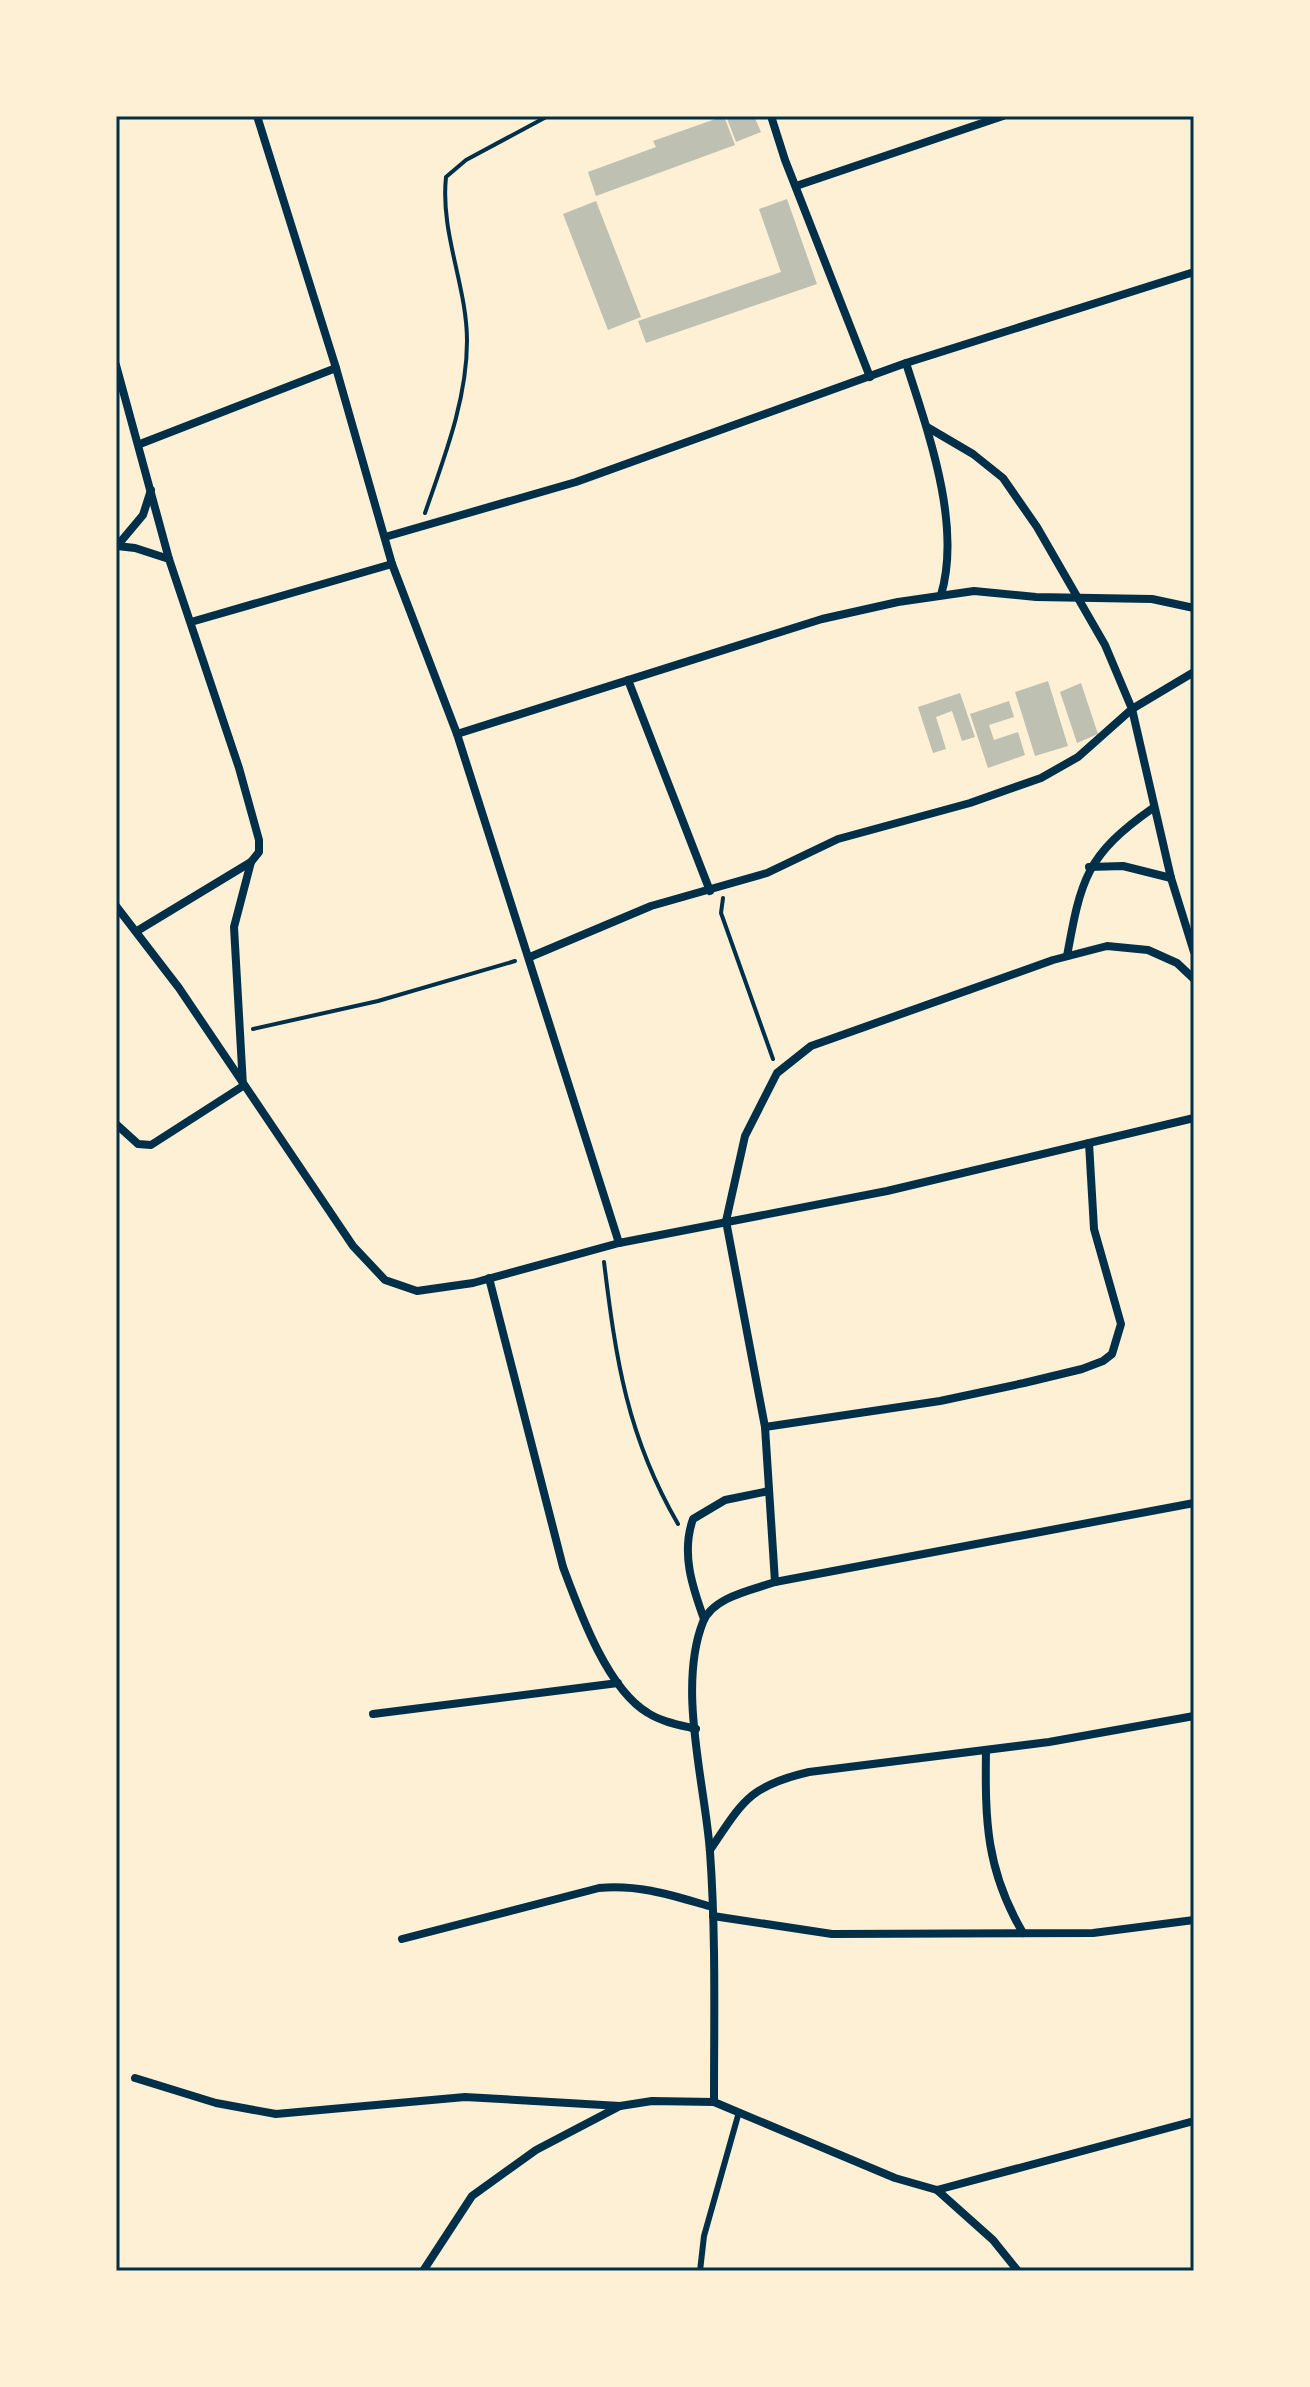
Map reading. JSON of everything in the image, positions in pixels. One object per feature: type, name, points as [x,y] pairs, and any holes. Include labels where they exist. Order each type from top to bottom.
[{"type":"street","points":[[257,116],[336,368],[392,564],[457,734],[619,1243]]},
{"type":"street","points":[[771,116],[870,377]]},
{"type":"street","points":[[962,116],[962,130]]},
{"type":"street","points":[[796,186],[1003,116]]},
{"type":"street","points":[[385,537],[576,482],[906,363],[1194,272]]},
{"type":"street","points":[[906,363],[927,427],[948,532],[947,575],[941,595]]},
{"type":"street","points":[[116,365],[169,559],[259,840],[259,852],[251,862],[137,931]]},
{"type":"street","points":[[140,444],[336,368]]},
{"type":"street","points":[[927,427],[973,454],[1003,478],[1019,497],[1105,645],[1132,709],[1153,808],[1194,952]]},
{"type":"street","points":[[116,547],[143,515],[151,490]]},
{"type":"street","points":[[116,547],[135,548],[169,559]]},
{"type":"street","points":[[191,622],[392,564]]},
{"type":"street","points":[[457,734],[822,619],[941,595],[974,591],[1152,599],[1194,608]]},
{"type":"street","points":[[530,957],[651,906],[767,873],[838,839],[970,803],[1041,778],[1078,757],[1132,709],[1194,672]]},
{"type":"street","points":[[628,680],[710,891]]},
{"type":"street","points":[[1067,956],[1080,889],[1089,867],[1113,840],[1153,808]]},
{"type":"street","points":[[243,1086],[234,927],[251,862]]},
{"type":"street","points":[[1089,867],[1123,866],[1171,878]]},
{"type":"street","points":[[116,906],[137,931],[353,1246],[385,1280],[417,1291],[489,1278],[619,1243],[887,1191],[1194,1118]]},
{"type":"street","points":[[775,1582],[765,1427],[726,1221],[745,1136],[777,1073],[811,1046],[1067,956],[1107,946],[1148,950],[1177,963],[1194,979]]},
{"type":"street","points":[[116,1124],[138,1144],[151,1145],[243,1086]]},
{"type":"street","points":[[765,1427],[940,1401],[1103,1361],[1117,1344],[1121,1324],[1094,1229],[1089,1143]]},
{"type":"street","points":[[489,1278],[563,1567],[618,1683],[647,1713],[696,1729]]},
{"type":"street","points":[[704,1619],[693,1588],[686,1538],[693,1519],[743,1493],[769,1491]]},
{"type":"street","points":[[714,2102],[713,1911],[710,1851],[696,1729],[695,1653],[704,1619],[717,1604],[775,1582],[1194,1503]]},
{"type":"street","points":[[373,1714],[618,1683]]},
{"type":"street","points":[[710,1851],[750,1795],[773,1781],[809,1772],[986,1750],[1194,1716]]},
{"type":"street","points":[[986,1750],[988,1846],[1003,1898],[1023,1933]]},
{"type":"street","points":[[402,1939],[599,1888],[639,1887],[713,1911],[832,1934],[1093,1933],[1194,1920]]},
{"type":"street","points":[[135,2078],[216,2103],[276,2114],[465,2097],[620,2106],[652,2101],[714,2102],[895,2178],[937,2190],[993,2240],[1018,2271]]},
{"type":"street","points":[[423,2271],[472,2196],[536,2150],[620,2106]]},
{"type":"street","points":[[937,2190],[1194,2121]]},
{"type":"lane","points":[[700,2271],[704,2236],[739,2112]]},
{"type":"path","points":[[420,527],[458,410],[465,375],[467,340],[452,255],[446,177],[466,160],[548,116]]},
{"type":"path","points":[[727,886],[721,913],[758,1011],[777,1073]]},
{"type":"path","points":[[239,1032],[351,1008],[530,957]]},
{"type":"path","points":[[602,1247],[614,1348],[634,1433],[655,1485],[686,1538]]},
{"type":"building","points":[[724,116],[735,145],[596,196],[588,172],[656,147],[653,141]]},
{"type":"building","points":[[726,116],[754,116],[761,132],[736,142]]},
{"type":"building","points":[[787,199],[817,284],[646,343],[638,321],[781,272],[759,209]]},
{"type":"building","points":[[596,201],[641,317],[608,330],[563,214]]},
{"type":"building","points":[[1048,681],[1068,746],[1035,756],[1015,692]]},
{"type":"building","points":[[1081,683],[1098,734],[1077,743],[1060,692]]},
{"type":"building","points":[[960,693],[975,737],[962,741],[952,711],[936,717],[946,749],[933,753],[918,707]]},
{"type":"building","points":[[1009,701],[1014,717],[989,725],[994,740],[1018,732],[1025,755],[988,768],[970,714]]}]
